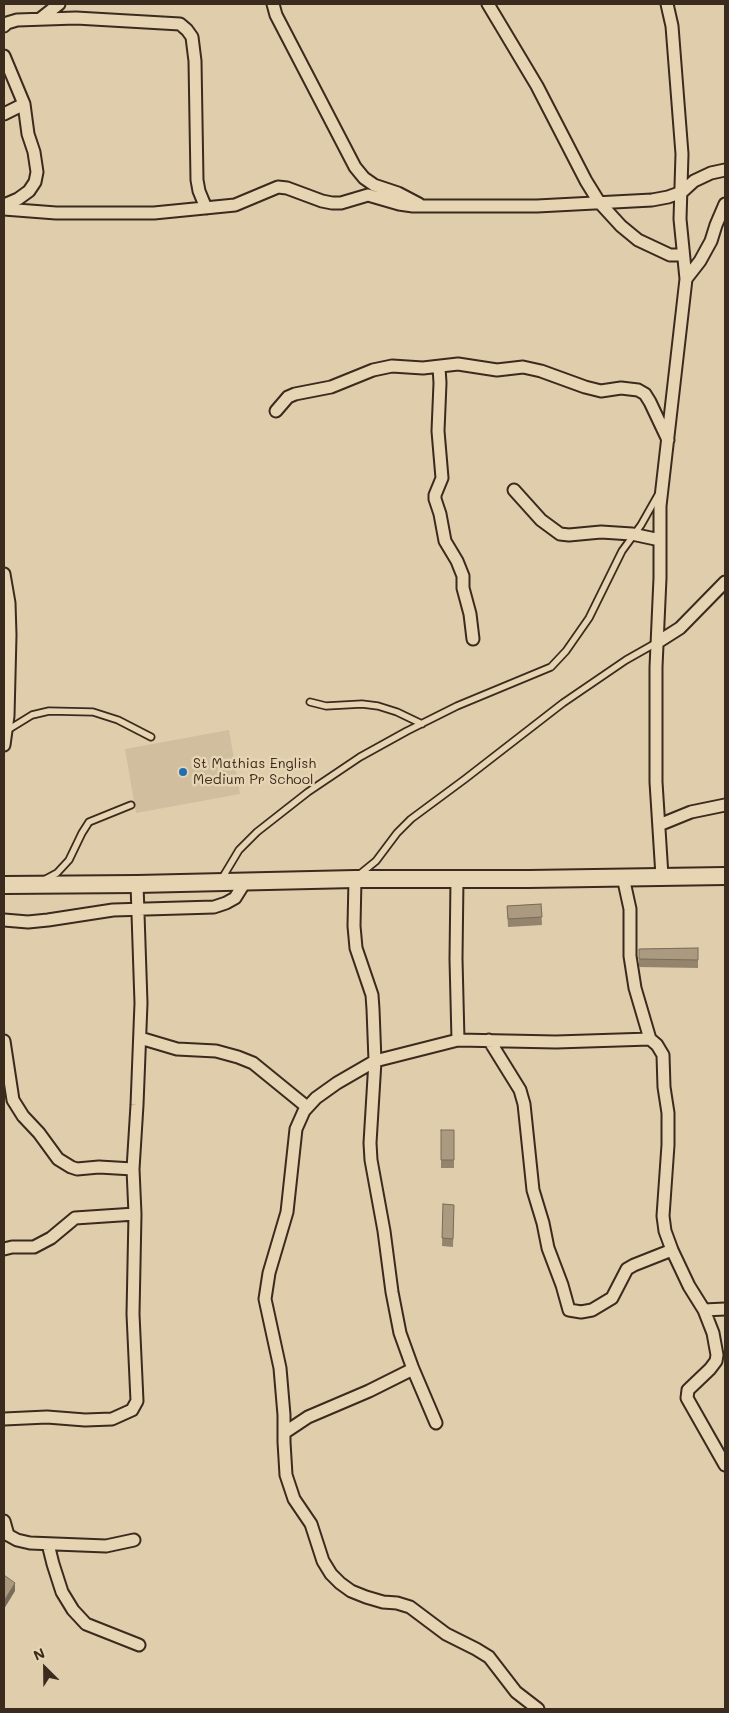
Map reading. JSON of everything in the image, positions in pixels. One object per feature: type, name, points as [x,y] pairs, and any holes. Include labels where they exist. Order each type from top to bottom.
[{"type":"main road","points":[[4,885],[355,879],[725,876]]},
{"type":"street","points":[[40,19],[59,4]]},
{"type":"street","points":[[273,4],[276,15],[355,167],[364,178],[374,185],[398,193],[422,206]]},
{"type":"street","points":[[488,4],[537,86],[586,181],[599,202],[621,226],[638,240],[670,254],[683,255]]},
{"type":"street","points":[[662,876],[656,782],[660,506],[686,279],[680,219],[682,154],[677,79],[672,26],[667,4]]},
{"type":"street","points":[[4,26],[17,20],[76,18],[180,24],[187,30],[192,37],[195,61],[197,180],[206,208]]},
{"type":"street","points":[[4,56],[24,104],[28,134],[34,152],[37,172],[35,182],[29,191],[18,199],[4,205]]},
{"type":"street","points":[[4,114],[24,104]]},
{"type":"street","points":[[4,209],[56,213],[154,213],[235,205],[278,187],[288,188],[332,203],[341,203],[368,195],[399,204],[422,206],[537,206],[652,200],[682,192],[694,181],[711,173],[725,170]]},
{"type":"street","points":[[686,279],[700,261],[711,241],[725,204]]},
{"type":"street","points":[[276,411],[288,397],[295,394],[331,387],[373,370],[392,366],[439,367],[458,364],[497,370],[523,367],[541,371],[585,388],[638,390],[645,394],[650,402],[668,442]]},
{"type":"street","points":[[439,367],[438,431],[442,478],[435,499],[445,541],[457,561],[462,576],[473,639]]},
{"type":"street","points":[[514,490],[540,520],[560,534],[601,532],[634,534],[660,540]]},
{"type":"street","points":[[4,574],[9,603],[10,635],[8,716],[4,745]]},
{"type":"street","points":[[658,642],[680,628],[725,582]]},
{"type":"street","points":[[659,825],[691,812],[725,805]]},
{"type":"street","points":[[624,877],[630,909],[630,956],[635,988],[650,1040]]},
{"type":"street","points":[[355,879],[354,926],[356,948],[372,995],[375,1061],[370,1144],[371,1160],[400,1333],[436,1423]]},
{"type":"street","points":[[457,879],[455,940],[458,1040]]},
{"type":"street","points":[[4,920],[28,922],[113,910],[214,907],[235,898],[245,882]]},
{"type":"street","points":[[4,1419],[47,1417],[84,1420],[112,1419],[132,1410],[137,1400],[133,1314],[135,1214],[133,1169],[141,1003],[137,884]]},
{"type":"street","points":[[140,1038],[177,1049],[216,1051],[238,1056],[253,1063],[307,1107]]},
{"type":"street","points":[[538,1709],[516,1692],[489,1657],[446,1634],[410,1607],[397,1603],[383,1602],[351,1591],[331,1574],[323,1561],[311,1524],[294,1499],[286,1475],[282,1386],[265,1299],[287,1212],[296,1129],[307,1107],[337,1083],[375,1061],[458,1040],[556,1042],[650,1040],[657,1045],[663,1055],[669,1125],[663,1216],[672,1250],[689,1286],[704,1310],[717,1355],[721,1362],[710,1369],[688,1390],[687,1398],[725,1465]]},
{"type":"street","points":[[489,1040],[520,1090],[524,1104],[533,1190],[548,1248],[569,1310],[586,1312],[597,1307],[612,1298],[627,1269],[672,1250]]},
{"type":"street","points":[[4,1041],[13,1100],[23,1116],[39,1132],[58,1159],[77,1169],[99,1166],[133,1169]]},
{"type":"street","points":[[4,1250],[12,1247],[34,1247],[51,1238],[75,1218],[135,1214]]},
{"type":"street","points":[[704,1310],[725,1309]]},
{"type":"street","points":[[284,1432],[308,1417],[369,1391],[413,1369]]},
{"type":"street","points":[[4,1520],[6,1537],[17,1540],[48,1544],[106,1546],[134,1540]]},
{"type":"street","points":[[48,1544],[62,1592],[73,1610],[86,1624],[139,1645]]},
{"type":"lane","points":[[220,882],[239,850],[258,832],[308,792],[360,758],[457,706],[551,667],[566,652],[589,618],[622,551],[642,525],[662,486]]},
{"type":"lane","points":[[355,879],[376,861],[397,833],[411,819],[563,703],[626,660],[658,642]]},
{"type":"lane","points":[[310,702],[326,706],[362,704],[378,706],[397,712],[422,724]]},
{"type":"lane","points":[[6,731],[32,715],[49,711],[93,712],[118,720],[151,738]]},
{"type":"lane","points":[[34,885],[57,873],[69,860],[82,833],[90,822],[131,806]]},
{"type":"shaded area","name":"St Mathias English Medium Pr School","points":[[229,730],[240,794],[136,813],[125,749]]},
{"type":"building","points":[[541,904],[542,917],[508,919],[507,906]]},
{"type":"building","points":[[698,948],[698,960],[639,959],[639,949]]},
{"type":"building","points":[[441,1130],[454,1130],[454,1160],[441,1160]]},
{"type":"building","points":[[443,1204],[454,1205],[453,1239],[442,1238]]},
{"type":"building","points":[[4,1575],[15,1583],[4,1601]]},
{"type":"place","name":"St Mathias English Medium Pr School","points":[[183,772]]}]
